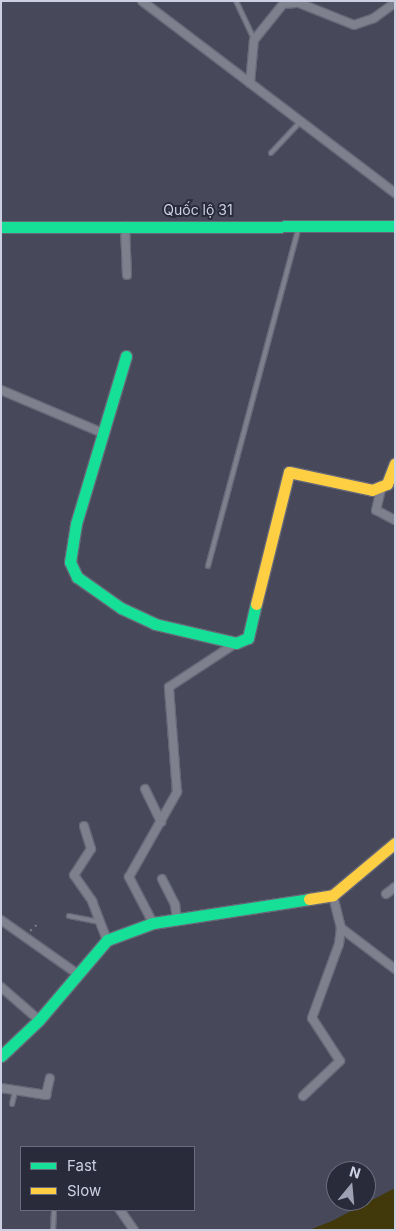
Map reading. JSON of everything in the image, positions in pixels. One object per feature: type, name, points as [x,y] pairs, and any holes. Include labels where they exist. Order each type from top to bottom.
[{"type":"main road","name":"Quốc lộ 31","points":[[1,227],[395,226]]},
{"type":"main road","points":[[126,356],[70,552],[73,571],[121,608],[155,624],[236,644],[248,638],[289,472],[380,490],[393,478],[395,463]]},
{"type":"main road","points":[[1,1056],[39,1020],[76,973],[106,940],[153,923],[333,895],[395,844]]},
{"type":"street","points":[[142,1],[395,192]]},
{"type":"street","points":[[250,83],[254,40],[268,18],[288,2],[354,25],[374,18],[395,3]]},
{"type":"street","points":[[125,226],[127,275]]},
{"type":"street","points":[[1,390],[103,433]]},
{"type":"street","points":[[380,490],[376,510],[395,520]]},
{"type":"street","points":[[153,923],[129,877],[162,822],[177,792],[178,778],[169,687],[236,644]]},
{"type":"street","points":[[145,789],[162,822]]},
{"type":"street","points":[[84,826],[91,849],[74,875],[102,923],[106,940]]},
{"type":"street","points":[[162,879],[175,905],[177,920]]},
{"type":"street","points":[[386,894],[395,887]]},
{"type":"street","points":[[303,1096],[340,1061],[312,1018],[341,928],[333,895]]},
{"type":"street","points":[[1,920],[76,973]]},
{"type":"street","points":[[341,928],[395,969]]},
{"type":"street","points":[[1,987],[39,1020]]},
{"type":"street","points":[[1,1088],[15,1092],[46,1095],[50,1078]]},
{"type":"street","points":[[121,1211],[134,1230]]},
{"type":"lane","points":[[236,1],[254,40]]},
{"type":"lane","points":[[271,153],[301,121]]},
{"type":"lane","points":[[208,566],[299,226]]},
{"type":"lane","points":[[69,916],[102,923]]},
{"type":"lane","points":[[12,1104],[15,1092]]},
{"type":"lane","points":[[53,1230],[54,1211]]},
{"type":"path","points":[[24,936],[40,922]]},
{"type":"shaded area","points":[[395,1188],[395,1230],[309,1230],[351,1211],[376,1211],[376,1198]]},
{"type":"traffic: fast","points":[[1,227],[395,226]]},
{"type":"traffic: fast","points":[[126,356],[76,524],[70,562],[77,577],[121,608],[155,624],[236,643],[248,638],[256,604]]},
{"type":"traffic: fast","points":[[1,1056],[39,1020],[107,940],[153,923],[309,899]]},
{"type":"traffic: slow","points":[[256,604],[289,472],[372,490],[387,484],[395,463]]},
{"type":"traffic: slow","points":[[309,899],[333,895],[395,843]]}]
